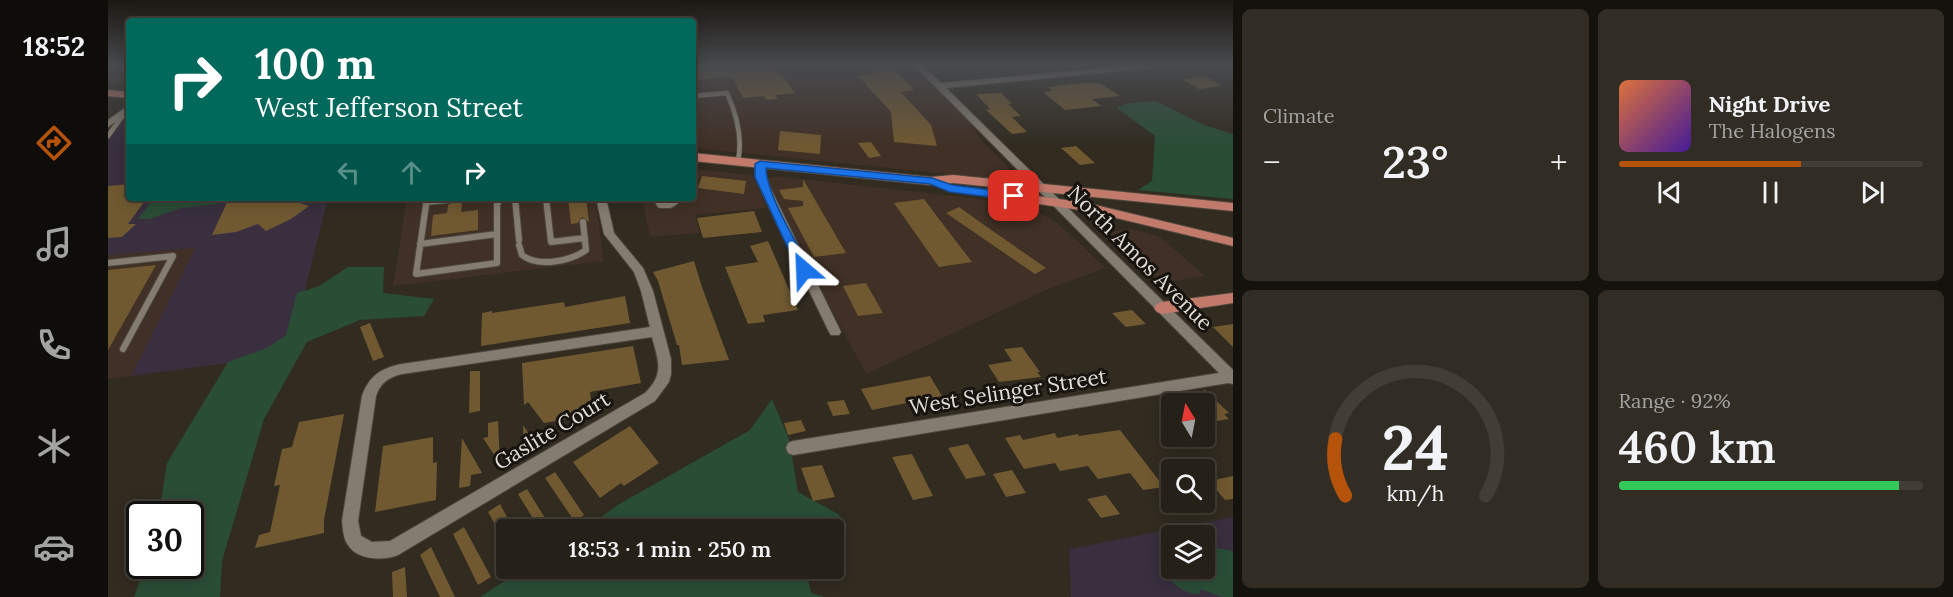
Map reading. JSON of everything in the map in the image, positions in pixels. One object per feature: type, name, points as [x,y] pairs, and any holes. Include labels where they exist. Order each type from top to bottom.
[{"type":"main road","points":[[108,93],[126,95]]},
{"type":"main road","points":[[696,157],[932,181],[954,179],[1233,207]]},
{"type":"main road","points":[[932,181],[950,188],[1053,201],[1233,242]]},
{"type":"main road","points":[[1162,309],[1233,298]]},
{"type":"street","name":"North Amos Avenue","points":[[946,92],[1232,378]]},
{"type":"street","points":[[108,124],[126,110]]},
{"type":"street","points":[[760,164],[760,177],[835,332]]},
{"type":"street","name":"Gaslite Court","points":[[602,201],[609,234],[639,272],[647,291],[657,331],[666,374],[664,383],[650,397],[392,549],[366,550],[354,541],[350,521],[369,396],[377,379],[392,370],[657,331]]},
{"type":"street","name":"West Selinger Street","points":[[793,448],[1232,378]]},
{"type":"lane","points":[[696,96],[727,93],[736,112],[739,129],[741,151],[738,161]]},
{"type":"lane","points":[[108,136],[126,111]]},
{"type":"lane","points":[[427,201],[416,274],[497,264],[497,204],[499,201]]},
{"type":"lane","points":[[516,201],[520,254],[526,259],[538,262],[582,254],[586,250],[583,222]]},
{"type":"lane","points":[[546,201],[551,242],[585,238]]},
{"type":"lane","points":[[658,201],[660,205],[670,205],[675,201]]},
{"type":"lane","points":[[420,244],[497,234]]},
{"type":"lane","points":[[108,263],[173,256],[123,349]]},
{"type":"shaded area","points":[[696,92],[940,92],[968,120],[983,142],[1007,166],[1010,173],[1004,178],[995,179],[696,148]]},
{"type":"shaded area","points":[[123,105],[126,106],[126,201],[327,201],[306,287],[291,331],[273,348],[236,362],[131,376],[195,248],[108,255],[108,124]]},
{"type":"shaded area","points":[[696,169],[752,175],[767,208],[695,215],[700,233],[650,237],[643,201],[696,201]]},
{"type":"shaded area","points":[[775,176],[1007,202],[1031,207],[1060,225],[1106,268],[1046,290],[866,374],[767,179]]},
{"type":"shaded area","points":[[407,201],[595,201],[604,261],[393,286]]},
{"type":"shaded area","points":[[1130,229],[1159,236],[1205,276],[1154,284],[1102,233]]},
{"type":"shaded area","points":[[196,247],[131,376],[108,379],[108,255]]},
{"type":"shaded area","points":[[1233,517],[1233,597],[1071,597],[1069,549],[1161,531],[1161,579],[1215,579],[1215,525],[1192,525]]},
{"type":"green space","points":[[1156,101],[1204,125],[1233,134],[1233,199],[1138,190],[1152,181],[1155,136],[1117,108],[1129,103]]},
{"type":"green space","points":[[152,201],[218,201],[217,204],[181,208],[149,219],[138,219]]},
{"type":"green space","points":[[348,267],[384,267],[383,293],[434,299],[424,316],[360,320],[307,342],[264,419],[222,561],[220,597],[134,597],[140,579],[204,579],[204,501],[161,501],[167,463],[228,362],[267,348],[286,335],[297,293],[319,286]]},
{"type":"green space","points":[[772,399],[789,439],[798,492],[838,514],[842,519],[598,519],[621,503],[750,430]]},
{"type":"green space","points":[[1215,548],[1233,551],[1233,597],[1222,597],[1200,589],[1200,594],[1193,594],[1175,584],[1171,579],[1215,579]]},
{"type":"green space","points":[[508,579],[808,579],[811,593],[824,597],[480,597]]},
{"type":"building","points":[[740,92],[795,93],[775,95],[778,99],[766,100],[764,96],[743,98]]},
{"type":"building","points":[[873,92],[902,92],[931,125],[937,146],[894,142],[891,112]]},
{"type":"building","points":[[1043,92],[1114,92],[1120,96],[1092,99],[1101,106],[1065,110]]},
{"type":"building","points":[[1001,93],[1012,104],[1008,104],[1021,116],[1012,117],[1027,132],[1012,134],[986,110],[990,109],[976,94]]},
{"type":"building","points":[[780,131],[821,135],[820,154],[778,150]]},
{"type":"building","points":[[871,142],[881,156],[869,158],[858,143]]},
{"type":"building","points":[[1076,146],[1095,163],[1080,165],[1061,148]]},
{"type":"building","points":[[702,176],[746,181],[744,194],[698,188]]},
{"type":"building","points":[[803,179],[846,253],[814,257],[788,208],[803,206],[803,201],[784,199],[779,190],[803,187]]},
{"type":"building","points":[[126,184],[126,201],[145,201],[128,224],[136,224],[122,237],[108,238],[108,186]]},
{"type":"building","points":[[924,199],[972,262],[939,267],[894,203]]},
{"type":"building","points":[[228,201],[298,201],[309,206],[291,219],[266,231],[258,224],[236,232],[212,235]]},
{"type":"building","points":[[452,201],[460,201],[462,204],[461,212],[478,210],[478,230],[431,236],[433,215],[447,213],[448,205]]},
{"type":"building","points":[[568,201],[586,201],[589,222],[582,217],[578,223],[571,224]]},
{"type":"building","points":[[959,207],[1046,268],[1035,274],[946,213]]},
{"type":"building","points":[[754,211],[762,232],[703,238],[697,218]]},
{"type":"building","points":[[768,241],[798,310],[763,315],[765,322],[748,324],[725,267],[758,262],[750,246]]},
{"type":"building","points":[[694,261],[729,360],[682,365],[679,345],[677,345],[658,281],[653,272]]},
{"type":"building","points":[[156,265],[108,350],[108,270]]},
{"type":"building","points":[[866,283],[883,313],[858,316],[843,286]]},
{"type":"building","points":[[625,296],[630,323],[481,346],[482,313],[564,302],[565,307]]},
{"type":"building","points":[[1132,310],[1146,324],[1126,327],[1112,313]]},
{"type":"building","points":[[370,323],[384,357],[373,361],[360,327]]},
{"type":"building","points":[[1233,324],[1233,347],[1213,327]]},
{"type":"building","points":[[633,346],[641,383],[590,392],[593,415],[544,423],[528,402],[524,405],[522,363]]},
{"type":"building","points":[[1022,347],[1040,372],[1037,372],[1041,377],[999,382],[988,365],[1012,361],[1004,349]]},
{"type":"building","points":[[470,371],[480,371],[480,411],[469,413]]},
{"type":"building","points":[[930,376],[942,396],[872,410],[861,389]]},
{"type":"building","points":[[844,400],[850,414],[833,416],[827,402]]},
{"type":"building","points":[[1215,400],[1229,413],[1224,414],[1229,419],[1215,421]]},
{"type":"building","points":[[344,414],[324,520],[324,533],[255,548],[259,535],[270,532],[280,485],[274,486],[282,449],[292,447],[299,422]]},
{"type":"building","points":[[801,420],[806,431],[788,435],[784,423]]},
{"type":"building","points":[[498,421],[500,464],[483,438],[488,437],[488,423]]},
{"type":"building","points":[[523,425],[540,450],[524,453]]},
{"type":"building","points":[[630,426],[659,463],[624,486],[621,483],[600,498],[573,462]]},
{"type":"building","points":[[1120,430],[1161,483],[1161,487],[1143,490],[1130,473],[1098,479],[1088,466],[1060,471],[1055,463],[1024,469],[1005,438],[1020,435],[1023,440],[1055,433],[1057,438],[1078,434],[1079,436]]},
{"type":"building","points":[[433,437],[433,463],[437,462],[436,500],[375,512],[383,446]]},
{"type":"building","points":[[462,438],[482,473],[471,475],[470,486],[459,488]]},
{"type":"building","points":[[968,444],[986,475],[966,479],[948,448]]},
{"type":"building","points":[[912,454],[933,496],[913,500],[892,457]]},
{"type":"building","points":[[822,465],[835,497],[813,501],[801,468]]},
{"type":"building","points":[[1012,470],[1026,493],[1006,497],[993,474]]},
{"type":"building","points":[[555,472],[584,515],[579,519],[573,519],[545,478]]},
{"type":"building","points":[[1233,476],[1233,499],[1225,500],[1215,488],[1215,480]]},
{"type":"building","points":[[527,489],[546,519],[533,519],[518,494]]},
{"type":"building","points":[[1106,495],[1120,514],[1101,518],[1087,499]]},
{"type":"building","points":[[500,504],[508,519],[496,519],[496,526],[488,512]]},
{"type":"building","points":[[464,527],[491,577],[478,585],[453,534]]},
{"type":"building","points":[[431,547],[455,597],[440,597],[420,555]]},
{"type":"building","points":[[405,567],[407,597],[393,597],[392,572]]},
{"type":"route","points":[[804,270],[760,177],[760,164],[932,181],[950,188],[1014,196]]}]
